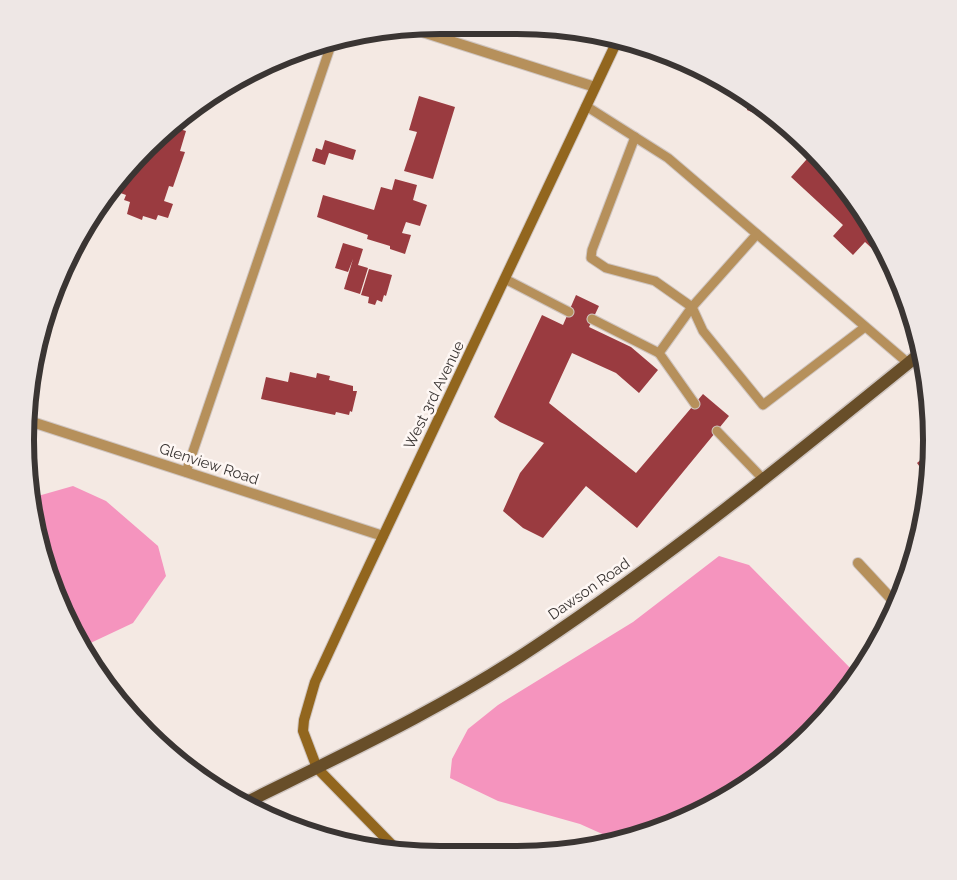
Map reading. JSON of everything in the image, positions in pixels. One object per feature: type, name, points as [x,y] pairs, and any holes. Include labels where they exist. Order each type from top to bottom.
[{"type":"main road","name":"Dawson Road","points":[[252,800],[394,730],[535,647],[640,573],[764,480],[914,358]]},
{"type":"street","points":[[430,34],[595,88]]},
{"type":"street","name":"West 3rd Avenue","points":[[317,768],[303,731],[304,720],[315,682],[615,46]]},
{"type":"street","name":"Glenview Road","points":[[35,423],[383,536]]},
{"type":"street","points":[[858,563],[891,598]]},
{"type":"street","points":[[317,768],[390,843]]},
{"type":"lane","points":[[186,472],[329,49]]},
{"type":"lane","points":[[586,106],[668,158],[908,363]]},
{"type":"lane","points":[[635,137],[592,250],[592,258],[606,268],[655,281],[692,307],[703,331],[763,405],[865,327]]},
{"type":"lane","points":[[660,353],[692,307],[757,234]]},
{"type":"lane","points":[[505,279],[569,312]]},
{"type":"lane","points":[[592,319],[660,353],[695,404]]},
{"type":"lane","points":[[717,431],[764,480]]},
{"type":"shaded area","points":[[73,486],[106,501],[158,546],[166,576],[133,623],[89,644],[55,571],[38,496]]},
{"type":"shaded area","points":[[719,556],[749,565],[852,670],[822,708],[804,727],[785,745],[743,778],[697,804],[648,825],[622,832],[606,836],[580,824],[498,801],[450,778],[452,759],[468,729],[498,705],[633,622]]},
{"type":"building","points":[[419,96],[455,107],[433,179],[404,171],[417,132],[409,130]]},
{"type":"building","points":[[747,105],[762,117],[747,110]]},
{"type":"building","points":[[179,129],[186,131],[180,151],[185,152],[173,187],[169,186],[164,201],[173,204],[168,218],[158,215],[156,220],[143,216],[142,220],[127,214],[130,202],[124,200],[126,195],[119,192],[135,172]]},
{"type":"building","points":[[325,140],[356,150],[353,160],[329,153],[325,165],[312,161],[316,148],[322,150]]},
{"type":"building","points":[[808,157],[855,214],[877,253],[865,242],[853,255],[833,236],[843,225],[791,177]]},
{"type":"building","points":[[395,179],[417,185],[413,200],[427,205],[420,226],[406,222],[402,233],[411,235],[405,254],[390,249],[390,246],[367,239],[368,235],[317,217],[323,195],[374,210],[381,187],[392,190]]},
{"type":"building","points":[[343,243],[363,249],[358,265],[368,268],[360,294],[344,289],[353,259],[348,272],[335,268]]},
{"type":"building","points":[[369,269],[392,275],[386,296],[384,295],[382,302],[377,300],[375,305],[368,303],[369,297],[361,295]]},
{"type":"building","points":[[576,295],[599,306],[589,327],[631,347],[658,370],[639,393],[616,373],[572,353],[549,403],[636,473],[703,394],[729,416],[637,528],[586,486],[543,538],[523,528],[503,511],[520,473],[544,443],[500,422],[494,417],[542,315],[563,325]]},
{"type":"building","points":[[290,372],[316,378],[317,373],[330,376],[329,380],[353,386],[353,391],[357,391],[352,412],[350,411],[349,415],[336,412],[335,415],[261,399],[266,377],[288,382]]},
{"type":"building","points":[[922,458],[922,470],[917,463]]}]
